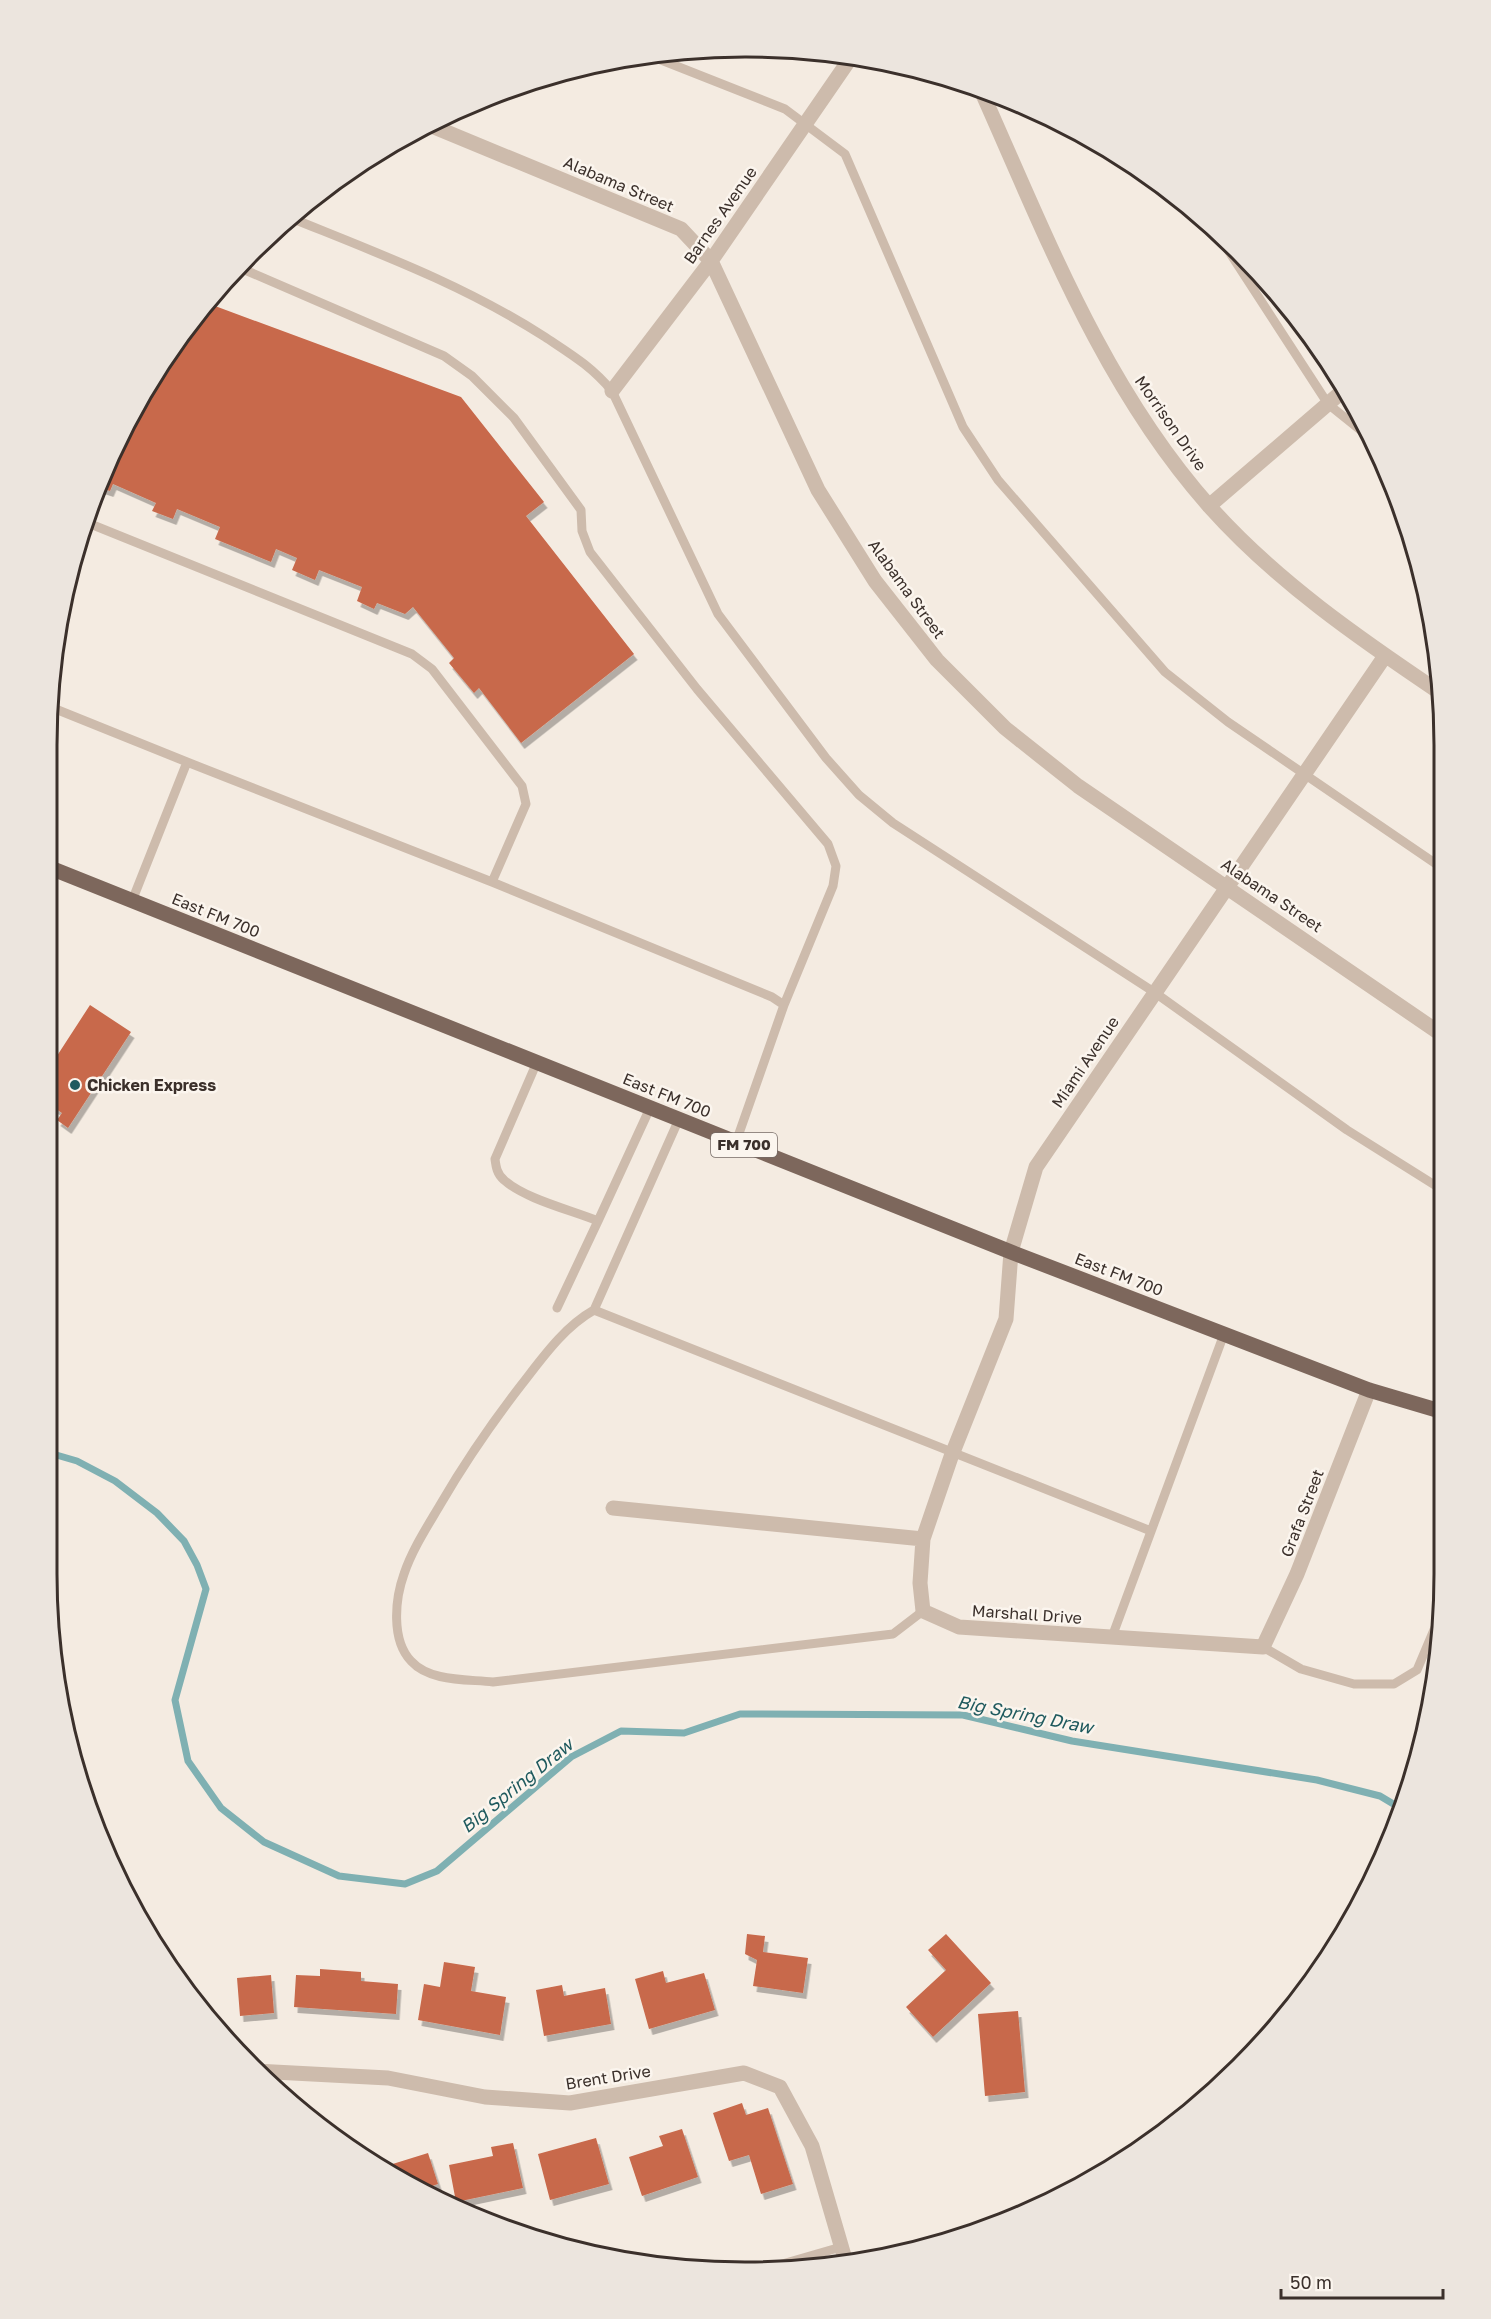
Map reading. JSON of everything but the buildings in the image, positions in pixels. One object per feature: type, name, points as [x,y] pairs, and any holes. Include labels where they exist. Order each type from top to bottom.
[{"type":"main road","name":"East FM 700","points":[[57,871],[1011,1252],[1369,1390],[1434,1409]]},
{"type":"street","name":"Barnes Avenue","points":[[612,391],[711,261],[846,65]]},
{"type":"street","name":"Morrison Drive","points":[[986,101],[1068,285],[1110,367],[1148,425],[1209,506],[1257,555],[1312,601],[1385,656],[1432,687]]},
{"type":"street","name":"Alabama Street","points":[[439,129],[681,230],[711,261],[818,490],[875,581],[937,660],[1005,728],[1078,786],[1434,1028]]},
{"type":"street","points":[[1209,506],[1338,395]]},
{"type":"street","name":"Miami Avenue","points":[[923,1539],[953,1452],[1006,1319],[1011,1252],[1036,1167],[1226,885],[1385,656]]},
{"type":"street","name":"Grafa Street","points":[[1263,1647],[1298,1574],[1369,1390]]},
{"type":"street","points":[[613,1508],[923,1539],[920,1583],[923,1611]]},
{"type":"street","name":"Marshall Drive","points":[[923,1611],[959,1627],[1263,1647]]},
{"type":"street","name":"Brent Drive","points":[[272,2072],[388,2078],[485,2097],[570,2103],[744,2073],[780,2087],[812,2146],[843,2253]]},
{"type":"lane","points":[[666,62],[784,110],[845,154],[963,427],[998,480],[1165,672],[1228,723],[1434,863]]},
{"type":"lane","points":[[300,222],[459,287],[518,320],[594,369],[612,391],[718,614],[826,758],[860,795],[893,823],[1154,992],[1347,1130],[1434,1186]]},
{"type":"lane","points":[[1238,265],[1328,404],[1355,426]]},
{"type":"lane","points":[[248,271],[444,356],[472,376],[514,418],[581,510],[582,531],[590,552],[697,689],[828,844],[836,866],[833,886],[784,1005],[736,1142]]},
{"type":"lane","points":[[94,525],[412,654],[432,669],[522,786],[526,804],[492,882]]},
{"type":"lane","points":[[58,710],[492,882],[771,997],[784,1005]]},
{"type":"lane","points":[[132,901],[187,762]]},
{"type":"lane","points":[[537,1062],[495,1159],[496,1171],[504,1180],[519,1190],[598,1221]]},
{"type":"lane","points":[[557,1308],[650,1108]]},
{"type":"lane","points":[[679,1119],[594,1310],[579,1319],[548,1350],[475,1445],[421,1537],[404,1574],[396,1619],[402,1646],[410,1661],[432,1676],[493,1682],[893,1634],[923,1611]]},
{"type":"lane","points":[[594,1310],[1151,1531]]},
{"type":"lane","points":[[1112,1638],[1224,1334]]},
{"type":"lane","points":[[1263,1647],[1301,1669],[1311,1672],[1354,1684],[1394,1684],[1417,1670],[1431,1637]]},
{"type":"lane","points":[[822,2258],[843,2253]]},
{"type":"waterway","name":"Big Spring Draw","points":[[57,1455],[77,1461],[115,1481],[157,1513],[184,1541],[197,1565],[206,1589],[175,1700],[188,1761],[221,1808],[264,1842],[339,1876],[405,1884],[437,1871],[571,1757],[621,1731],[684,1733],[740,1714],[963,1715],[1072,1741],[1317,1780],[1380,1796],[1394,1804]]},
{"type":"place","name":"Chicken Express","points":[[75,1085]]}]
